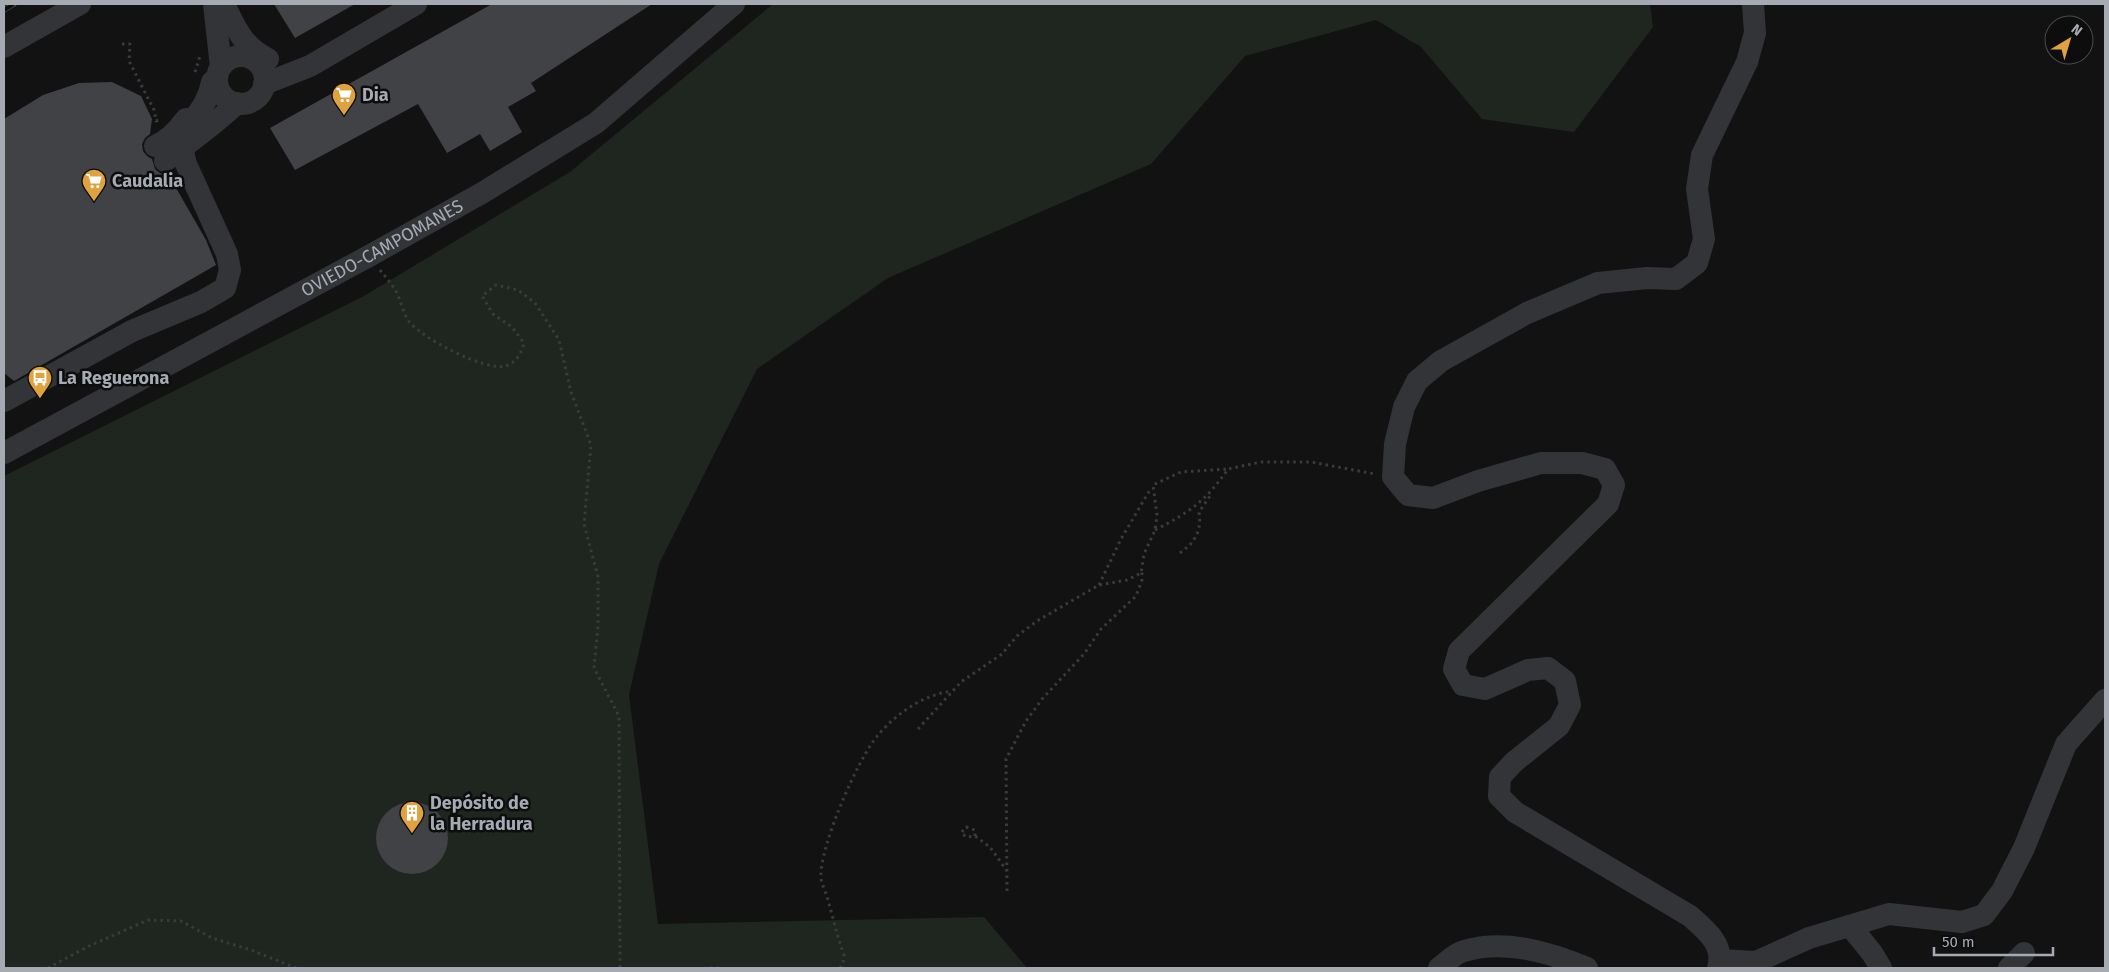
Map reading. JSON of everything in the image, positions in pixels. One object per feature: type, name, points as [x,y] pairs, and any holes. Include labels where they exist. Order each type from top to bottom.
[{"type":"street","points":[[4,47],[80,4]]},
{"type":"street","points":[[168,152],[180,140],[199,114],[210,92],[214,4]]},
{"type":"street","points":[[224,4],[245,43],[254,51],[279,64]]},
{"type":"street","points":[[264,84],[310,66],[416,4]]},
{"type":"street","name":"OVIEDO-CAMPOMANES","points":[[4,453],[369,256],[482,193],[596,123],[734,4]]},
{"type":"street","points":[[1753,4],[1755,34],[1747,62],[1702,155],[1697,189],[1704,239],[1697,263],[1676,278],[1647,278],[1598,284],[1527,313],[1441,361],[1417,381],[1404,407],[1395,444],[1393,477],[1408,495],[1433,498],[1478,481],[1541,463],[1582,462],[1605,468],[1614,485],[1608,504],[1459,651],[1454,669],[1463,686],[1484,689],[1528,670],[1548,668],[1565,682],[1570,705],[1559,726],[1514,762],[1500,777],[1500,796],[1514,812],[1690,916],[1712,935],[1719,964],[1756,962],[1809,938],[1890,914],[1962,922],[1984,914],[2002,891],[2024,848],[2066,744],[2090,714],[2105,700]]},
{"type":"street","points":[[211,76],[232,58],[247,57],[264,62],[310,66]]},
{"type":"street","points":[[211,76],[220,92],[231,101],[237,103],[251,101],[261,91],[264,84],[262,70],[253,60],[247,57]]},
{"type":"street","points":[[168,152],[226,115],[237,103]]},
{"type":"street","points":[[4,401],[132,331],[201,302],[225,288],[230,270],[227,254],[186,164],[168,152]]},
{"type":"street","points":[[1850,926],[1872,953],[1881,968]]},
{"type":"street","points":[[1439,968],[1462,951],[1502,946],[1555,955],[1587,968]]},
{"type":"path","points":[[122,44],[130,44],[129,61],[154,110],[156,121],[166,117]]},
{"type":"path","points":[[201,54],[211,76]]},
{"type":"path","points":[[369,256],[395,288],[408,321],[439,344],[468,358],[490,366],[506,366],[520,356],[524,343],[512,327],[493,314],[482,296],[496,285],[518,290],[535,303],[560,340],[571,392],[591,445],[584,524],[598,576],[598,626],[594,668],[619,716],[620,968]]},
{"type":"path","points":[[1099,586],[1121,539],[1153,485],[1180,472],[1228,469],[1261,462],[1311,462],[1393,477]]},
{"type":"path","points":[[1180,553],[1190,545],[1196,535],[1200,523],[1200,512],[1228,469]]},
{"type":"path","points":[[918,729],[961,682],[1002,654],[1018,636],[1037,621],[1099,586],[1126,580],[1141,573],[1144,554],[1155,530],[1157,515],[1153,485]]},
{"type":"path","points":[[1155,530],[1200,504],[1213,491]]},
{"type":"path","points":[[1008,891],[1006,759],[1026,721],[1043,698],[1084,654],[1101,629],[1136,596],[1142,580],[1142,567]]},
{"type":"path","points":[[840,968],[844,954],[833,925],[821,878],[829,835],[851,783],[879,734],[904,711],[917,703],[938,693],[952,691]]},
{"type":"path","points":[[975,836],[990,847],[1007,871]]},
{"type":"path","points":[[48,968],[89,946],[148,920],[181,921],[212,938],[251,950],[296,968]]},
{"type":"path","points":[[710,968],[719,968]]},
{"type":"shaded area","points":[[773,4],[1650,4],[1653,27],[1574,132],[1482,119],[1421,47],[1376,20],[1245,56],[1151,164],[888,278],[757,369],[659,564],[629,695],[658,924],[984,917],[1027,968],[4,968],[4,476],[364,296],[570,172]]},
{"type":"building","points":[[274,4],[355,4],[295,38]]},
{"type":"building","points":[[492,4],[652,4],[531,83],[536,91],[508,107],[522,132],[490,151],[480,134],[447,153],[418,104],[295,170],[270,128]]},
{"type":"building","name":"Caudalia","points":[[112,82],[141,96],[152,119],[150,134],[142,144],[143,151],[152,159],[155,169],[160,173],[168,174],[206,240],[216,265],[14,381],[4,373],[4,119],[43,95],[79,83]]},
{"type":"building","name":"Depósito de la Herradura","points":[[412,802],[426,805],[438,812],[445,824],[448,838],[445,852],[438,864],[426,871],[412,874],[398,871],[386,864],[379,852],[376,838],[379,824],[386,812],[398,805]]},
{"type":"railway","points":[[4,10],[14,4]]},
{"type":"place","name":"Dia","points":[[344,116]]},
{"type":"place","name":"Caudalia","points":[[94,202]]},
{"type":"place","name":"La Reguerona","points":[[40,399]]},
{"type":"place","name":"Depósito de la Herradura","points":[[412,834]]}]
